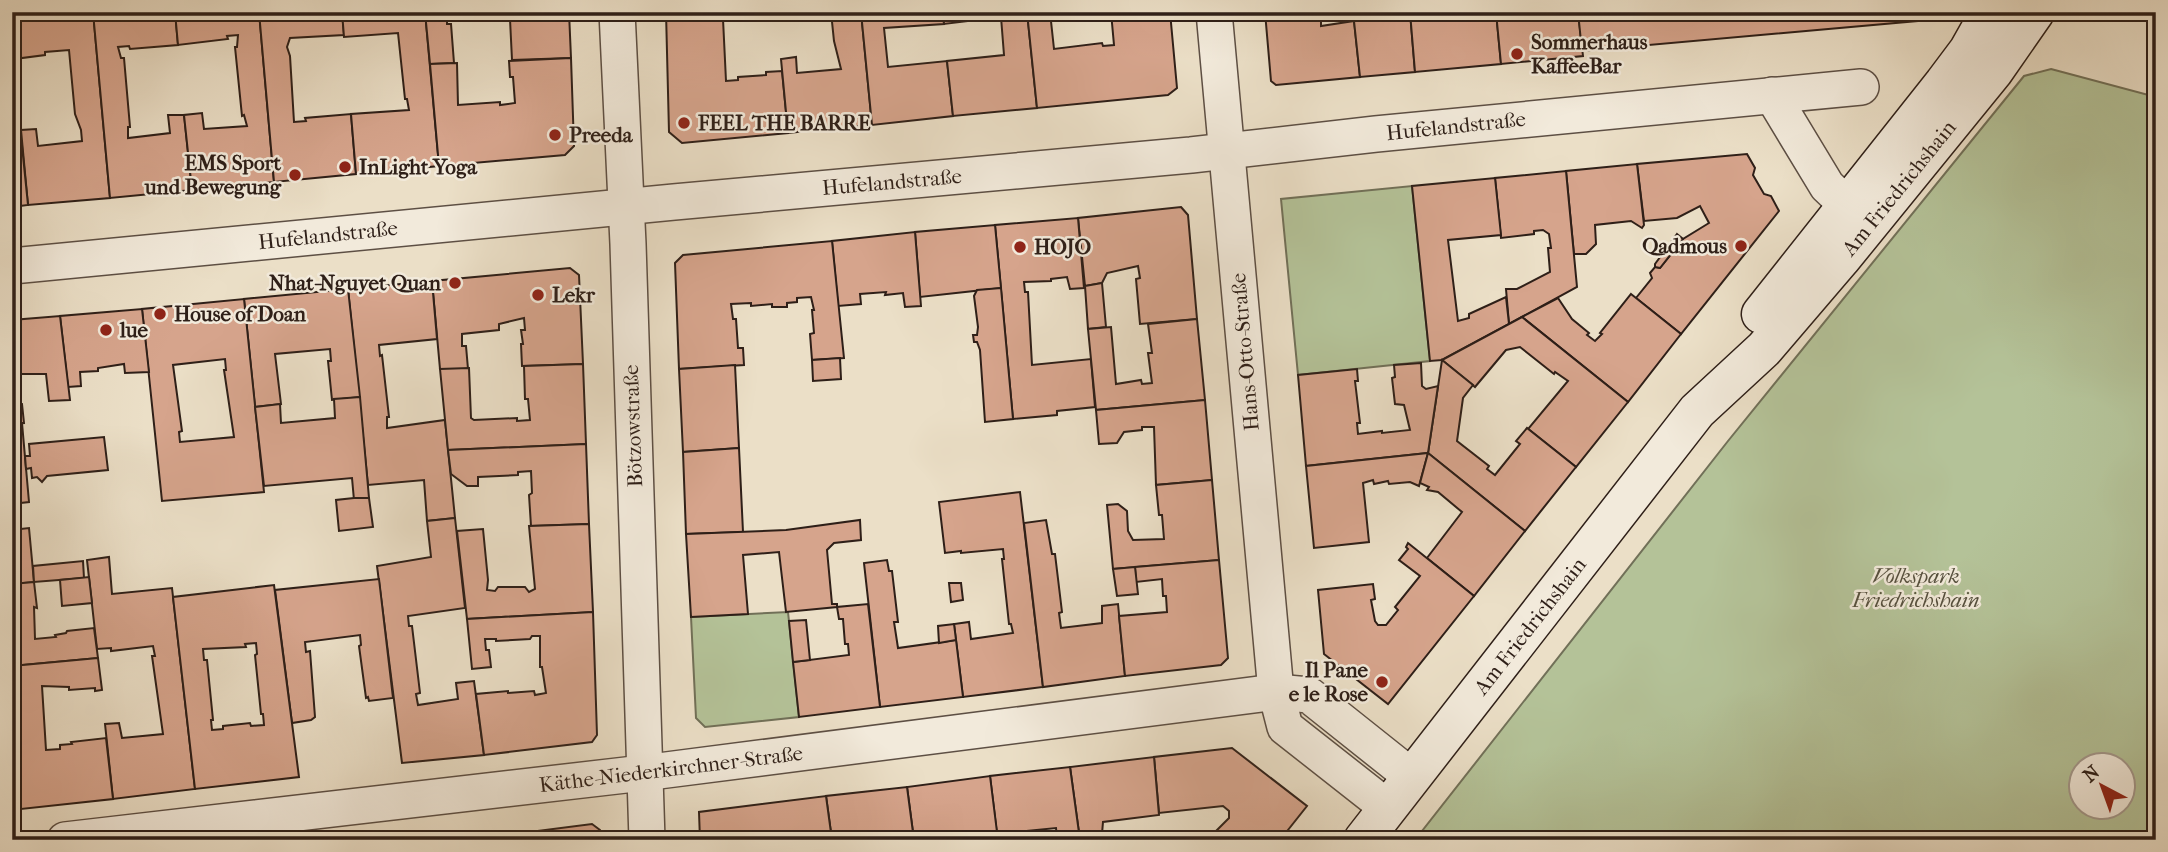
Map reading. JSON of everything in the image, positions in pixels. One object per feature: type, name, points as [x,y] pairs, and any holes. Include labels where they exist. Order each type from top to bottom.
[{"type":"street","name":"Bötzowstraße","points":[[617,12],[647,840]]},
{"type":"street","name":"Hans-Otto-Straße","points":[[1214,12],[1276,692]]},
{"type":"street","name":"Am Friedrichshain","points":[[1697,411],[1722,364],[1952,73],[1990,12]]},
{"type":"street","name":"Am Friedrichshain","points":[[1363,840],[1697,411],[1764,349],[1822,281],[1951,125],[2030,14]]},
{"type":"street","name":"Hufelandstraße","points":[[12,266],[1227,151],[1403,131],[1861,87]]},
{"type":"street","points":[[1772,95],[1827,186],[1847,205]]},
{"type":"street","points":[[1276,692],[1284,727],[1388,808]]},
{"type":"street","name":"Käthe-Niederkirchner-Straße","points":[[65,840],[643,773],[1276,692],[1309,695],[1412,777]]},
{"type":"green space","name":"Volkspark Friedrichshain","points":[[2051,69],[2156,97],[2156,840],[1415,840],[1728,441],[2024,76]]},
{"type":"green space","points":[[1412,186],[1430,361],[1298,375],[1281,199]]},
{"type":"green space","points":[[788,612],[799,717],[705,727],[696,718],[691,617]]},
{"type":"building","points":[[12,12],[93,12],[110,198],[28,205],[21,130],[36,129],[38,146],[82,141],[75,114],[69,50],[14,59]]},
{"type":"building","points":[[93,12],[175,12],[178,45],[130,49],[129,46],[118,47],[121,58],[124,58],[130,127],[128,138],[170,133],[168,115],[184,115],[192,190],[110,198]]},
{"type":"building","points":[[175,12],[259,12],[274,182],[192,190],[184,115],[202,113],[204,129],[247,126],[244,115],[242,116],[235,47],[238,35],[227,36],[228,39],[178,45]]},
{"type":"building","points":[[259,12],[342,12],[344,35],[290,38],[287,47],[290,56],[294,122],[306,121],[305,118],[351,114],[356,174],[274,182]]},
{"type":"building","points":[[342,12],[425,12],[439,166],[356,174],[351,114],[409,110],[405,99],[398,33],[344,37]]},
{"type":"building","points":[[425,12],[450,12],[447,15],[447,24],[451,24],[454,63],[430,64]]},
{"type":"building","points":[[512,12],[569,12],[571,58],[512,60]]},
{"type":"building","points":[[666,12],[777,12],[777,18],[734,21],[734,18],[723,19],[726,81],[782,71],[788,133],[682,143],[669,132]]},
{"type":"building","points":[[831,12],[861,12],[872,125],[788,133],[781,59],[796,57],[797,73],[841,69]]},
{"type":"building","points":[[861,12],[943,12],[944,24],[884,28],[888,67],[947,61],[953,116],[872,125]]},
{"type":"building","points":[[943,12],[1027,12],[1037,108],[953,116],[947,61],[1004,55],[1001,17],[944,24]]},
{"type":"building","points":[[1027,12],[1050,12],[1054,49],[1102,43],[1103,46],[1114,45],[1111,12],[1170,12],[1177,88],[1168,95],[1037,108]]},
{"type":"building","points":[[1265,12],[1321,12],[1321,26],[1354,21],[1360,77],[1276,85],[1271,81]]},
{"type":"building","points":[[1383,12],[1410,12],[1415,72],[1360,77],[1354,21],[1377,19]]},
{"type":"building","points":[[1410,12],[1496,12],[1501,64],[1415,72]]},
{"type":"building","points":[[1496,12],[1578,12],[1583,56],[1501,64]]},
{"type":"building","points":[[1578,12],[1951,12],[1951,18],[1582,51]]},
{"type":"building","points":[[571,58],[574,146],[565,155],[439,166],[430,64],[457,63],[458,105],[500,102],[500,105],[515,103],[509,61]]},
{"type":"building","points":[[22,146],[28,205],[12,207],[12,147]]},
{"type":"building","points":[[1747,154],[1755,168],[1753,175],[1764,194],[1771,196],[1779,211],[1681,334],[1636,298],[1652,278],[1650,273],[1655,267],[1660,268],[1683,239],[1709,223],[1700,206],[1677,218],[1644,221],[1637,164]]},
{"type":"building","points":[[1637,164],[1644,225],[1642,228],[1631,221],[1595,225],[1596,244],[1586,254],[1574,254],[1566,171]]},
{"type":"building","points":[[1566,171],[1577,287],[1509,324],[1506,289],[1517,289],[1550,272],[1548,248],[1551,248],[1549,234],[1543,230],[1534,231],[1534,234],[1501,238],[1495,178]]},
{"type":"building","points":[[1495,178],[1501,235],[1448,240],[1458,321],[1469,318],[1469,314],[1506,297],[1509,324],[1442,360],[1430,361],[1412,186]]},
{"type":"building","points":[[1181,207],[1188,215],[1197,319],[1140,324],[1136,279],[1140,278],[1138,266],[1107,273],[1102,283],[1085,286],[1078,218]]},
{"type":"building","points":[[1078,218],[1084,288],[1070,289],[1067,277],[1051,281],[1024,282],[1025,292],[1028,292],[1032,365],[1091,359],[1095,407],[1057,411],[1057,415],[1013,419],[995,225]]},
{"type":"building","points":[[995,225],[1001,288],[920,297],[915,232]]},
{"type":"building","points":[[915,232],[921,306],[905,307],[903,293],[885,295],[886,292],[860,294],[861,304],[838,306],[832,241]]},
{"type":"building","points":[[1677,234],[1683,239],[1660,268],[1655,267],[1655,264]]},
{"type":"building","points":[[832,241],[844,358],[812,360],[810,334],[814,333],[814,310],[811,297],[797,298],[797,302],[787,303],[787,307],[772,307],[772,304],[731,304],[733,319],[736,319],[738,348],[743,348],[744,365],[679,369],[675,263],[683,255]]},
{"type":"building","points":[[570,268],[579,275],[583,364],[522,366],[521,330],[525,330],[524,318],[499,324],[499,330],[462,334],[468,369],[440,369],[432,281]]},
{"type":"building","points":[[432,281],[437,339],[379,345],[389,417],[387,428],[445,420],[455,518],[427,521],[424,480],[368,485],[348,289]]},
{"type":"building","points":[[1102,283],[1106,327],[1088,329],[1085,286]]},
{"type":"building","points":[[1001,288],[1013,419],[985,422],[980,350],[973,335],[977,335],[978,327],[974,296],[977,290]]},
{"type":"building","points":[[348,289],[360,397],[332,400],[328,361],[331,361],[330,349],[275,354],[281,404],[255,407],[244,299]]},
{"type":"building","points":[[1631,294],[1681,334],[1628,402],[1522,317],[1558,298],[1572,319],[1595,341]]},
{"type":"building","points":[[244,299],[264,492],[162,501],[142,309]],"holes":[[[225,359],[234,437],[180,442],[179,432],[182,431],[173,365]]]},
{"type":"building","points":[[142,309],[149,372],[125,373],[124,364],[98,368],[98,371],[80,372],[81,386],[68,387],[60,316]]},
{"type":"building","points":[[60,316],[70,400],[49,401],[46,374],[12,374],[12,320]]},
{"type":"building","points":[[1522,317],[1628,402],[1576,467],[1528,429],[1568,381],[1555,372],[1554,374],[1520,347],[1506,350],[1475,387],[1442,360]]},
{"type":"building","points":[[1197,319],[1205,400],[1096,410],[1088,329],[1111,327],[1116,384],[1141,380],[1142,384],[1152,383],[1148,324]]},
{"type":"building","points":[[840,358],[841,379],[813,381],[812,360]]},
{"type":"building","points":[[1442,360],[1473,385],[1463,398],[1457,441],[1489,466],[1487,469],[1495,475],[1520,444],[1516,441],[1527,428],[1576,467],[1525,531],[1428,453]]},
{"type":"building","points":[[1421,363],[1422,386],[1426,389],[1438,386],[1428,453],[1306,466],[1298,375],[1357,369],[1358,381],[1355,381],[1360,423],[1357,423],[1358,434],[1382,433],[1410,430],[1404,405],[1395,404],[1392,378],[1395,377],[1394,365]]},
{"type":"building","points":[[583,364],[586,444],[448,450],[440,369],[469,368],[471,418],[517,418],[517,421],[530,420],[528,399],[525,399],[524,366]]},
{"type":"building","points":[[735,365],[739,448],[683,452],[679,369]]},
{"type":"building","points":[[12,387],[14,405],[22,404],[24,423],[12,424]]},
{"type":"building","points":[[360,397],[369,498],[354,500],[352,478],[264,486],[255,407],[280,404],[281,423],[335,418],[334,399]]},
{"type":"building","points":[[1205,400],[1212,480],[1156,485],[1154,427],[1124,432],[1117,443],[1099,444],[1096,410]]},
{"type":"building","points":[[22,423],[29,502],[12,504],[12,424]]},
{"type":"building","points":[[104,437],[108,470],[47,476],[42,482],[37,477],[32,478],[31,468],[26,469],[25,456],[30,456],[29,444]]},
{"type":"building","points":[[586,444],[589,524],[531,526],[531,471],[518,472],[518,475],[478,477],[478,486],[467,486],[451,474],[448,450]]},
{"type":"building","points":[[739,448],[743,532],[686,534],[683,452]]},
{"type":"building","points":[[1428,453],[1419,486],[1410,482],[1389,484],[1388,481],[1374,484],[1373,480],[1363,483],[1369,542],[1314,548],[1306,466]]},
{"type":"building","points":[[1428,453],[1525,531],[1474,596],[1427,558],[1462,512],[1438,492],[1427,490],[1429,487],[1420,483]]},
{"type":"building","points":[[1212,480],[1219,560],[1113,569],[1107,505],[1118,504],[1127,511],[1128,531],[1133,540],[1164,539],[1156,485]]},
{"type":"building","points":[[1020,492],[1043,687],[963,697],[954,624],[969,622],[971,639],[1013,633],[1009,624],[1003,549],[945,553],[939,502]]},
{"type":"building","points":[[369,498],[373,527],[339,531],[336,500]]},
{"type":"building","points":[[455,518],[465,608],[408,616],[409,626],[412,626],[420,693],[416,694],[418,705],[458,699],[456,683],[474,681],[484,755],[402,763],[377,566],[431,557],[427,521]]},
{"type":"building","points":[[860,520],[861,540],[834,543],[827,550],[832,604],[837,604],[837,607],[786,612],[779,552],[743,555],[748,614],[691,617],[686,534],[786,530]]},
{"type":"building","points":[[1046,520],[1052,554],[1055,554],[1062,612],[1059,613],[1061,628],[1102,623],[1102,606],[1118,604],[1125,676],[1043,687],[1024,523]]},
{"type":"building","points":[[589,524],[593,612],[467,619],[457,531],[483,529],[487,590],[495,591],[498,587],[525,587],[529,592],[535,589],[529,526]]},
{"type":"building","points":[[29,528],[34,582],[12,584],[12,530]]},
{"type":"building","points":[[1408,543],[1474,596],[1388,704],[1324,654],[1318,590],[1373,584],[1375,599],[1371,600],[1375,621],[1378,625],[1386,625],[1398,610],[1395,607],[1420,576],[1399,560],[1408,549]]},
{"type":"building","points":[[109,557],[112,594],[172,588],[195,789],[113,799],[105,724],[119,723],[122,738],[163,734],[152,656],[155,656],[153,646],[111,651],[111,648],[97,649],[87,560]]},
{"type":"building","points":[[887,560],[889,571],[892,571],[898,648],[956,640],[963,697],[880,707],[864,563]]},
{"type":"building","points":[[1219,560],[1228,658],[1221,665],[1125,676],[1119,616],[1167,612],[1162,579],[1136,582],[1135,567]]},
{"type":"building","points":[[83,561],[84,578],[34,582],[33,566]]},
{"type":"building","points":[[1135,567],[1138,594],[1117,596],[1113,569]]},
{"type":"building","points":[[89,577],[92,603],[62,606],[60,580]]},
{"type":"building","points":[[379,579],[393,698],[369,701],[368,697],[366,698],[360,635],[305,642],[306,652],[310,651],[315,717],[292,723],[275,590]]},
{"type":"building","points":[[34,582],[37,608],[34,607],[35,639],[94,628],[98,658],[12,666],[12,584]]},
{"type":"building","points":[[949,583],[961,583],[963,600],[951,602]]},
{"type":"building","points":[[274,585],[299,777],[195,789],[173,597]],"holes":[[[256,643],[264,725],[251,726],[250,723],[212,730],[207,660],[204,660],[203,649],[246,647],[245,644]]]},
{"type":"building","points":[[868,604],[880,707],[799,717],[793,662],[849,655],[848,644],[845,644],[843,619],[839,619],[837,607]]},
{"type":"building","points":[[593,612],[597,735],[592,742],[484,755],[476,694],[508,691],[534,691],[535,695],[546,693],[540,667],[540,636],[496,641],[485,639],[491,667],[472,669],[467,619]]},
{"type":"building","points":[[806,620],[810,660],[793,662],[789,621]]},
{"type":"building","points":[[954,624],[956,640],[939,643],[938,626]]},
{"type":"building","points":[[98,658],[102,690],[69,690],[69,687],[42,686],[46,750],[60,749],[60,745],[72,744],[71,742],[106,738],[113,799],[12,810],[12,666]]},
{"type":"building","points":[[1232,748],[1307,806],[1280,840],[1207,840],[1229,818],[1229,811],[1223,806],[1159,813],[1154,757]]},
{"type":"building","points":[[1154,757],[1159,815],[1103,822],[1102,834],[1107,834],[1107,840],[1080,840],[1070,767]]},
{"type":"building","points":[[1070,767],[1080,840],[1055,840],[1056,828],[997,834],[990,776]]},
{"type":"building","points":[[990,776],[998,840],[982,840],[981,837],[962,840],[914,840],[907,787]]},
{"type":"building","points":[[907,787],[914,840],[832,840],[826,796]]},
{"type":"building","points":[[826,796],[832,840],[700,840],[699,812]]},
{"type":"building","points":[[592,824],[600,830],[601,840],[466,840]]},
{"type":"place","name":"Sommerhaus KaffeeBar","points":[[1517,54]]},
{"type":"place","name":"FEEL THE BARRE","points":[[684,123]]},
{"type":"place","name":"Preeda","points":[[555,135]]},
{"type":"place","name":"InLight Yoga","points":[[345,167]]},
{"type":"place","name":"EMS Sport und Bewegung","points":[[295,175]]},
{"type":"place","name":"Qadmous","points":[[1741,246]]},
{"type":"place","name":"HOJO","points":[[1020,247]]},
{"type":"place","name":"Nhat-Nguyet Quan","points":[[455,283]]},
{"type":"place","name":"Lekr","points":[[538,295]]},
{"type":"place","name":"House of Doan","points":[[160,314]]},
{"type":"place","name":"lue","points":[[106,330]]},
{"type":"place","name":"Il Pane e le Rose","points":[[1382,682]]}]
